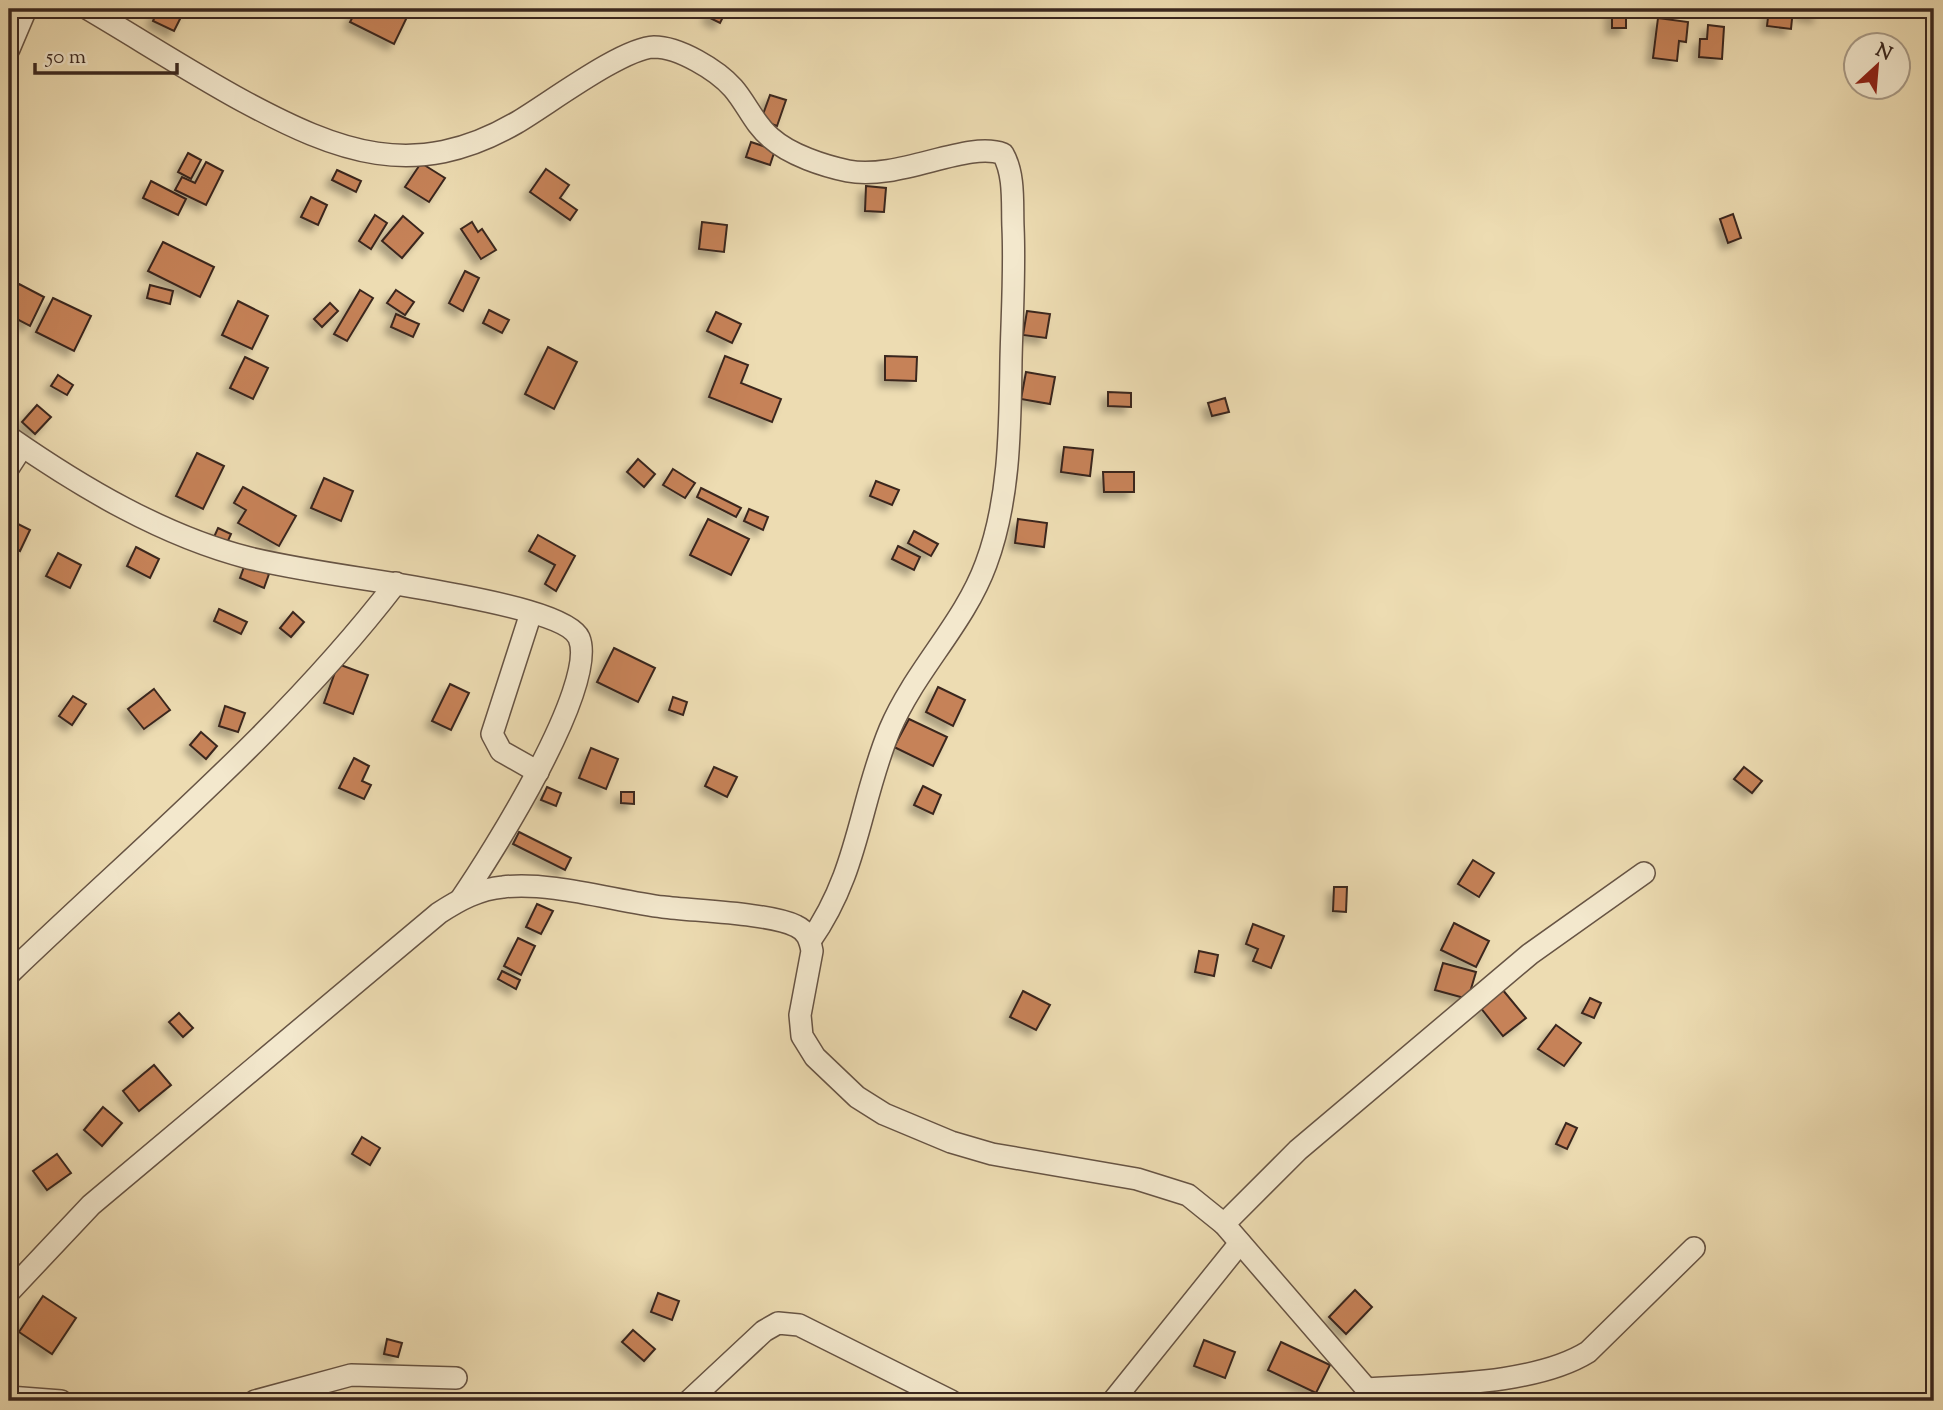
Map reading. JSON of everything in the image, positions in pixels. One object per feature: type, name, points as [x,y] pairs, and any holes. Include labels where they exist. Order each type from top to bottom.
[{"type":"street","points":[[9,49],[26,9]]},
{"type":"street","points":[[88,9],[279,120],[331,144],[366,152],[411,155],[466,148],[495,135],[629,54],[655,47],[687,57],[732,86],[751,116],[773,140],[813,160],[845,171],[878,174],[983,150],[1003,154],[1011,178],[1014,305],[1010,417],[995,535],[972,594],[918,676],[890,729],[848,872],[826,918],[810,941],[810,974],[800,1015],[802,1036],[815,1057],[858,1097],[884,1114],[951,1142],[992,1154],[1165,1186],[1203,1204],[1224,1224],[1372,1395],[1509,1377],[1552,1369],[1573,1361],[1588,1352],[1694,1248]]},
{"type":"street","points":[[9,467],[15,442],[149,520],[200,542],[246,557],[297,569],[396,583],[531,613],[566,625],[579,637],[581,646],[573,688],[538,772],[505,833],[461,899]]},
{"type":"street","points":[[9,974],[271,725],[330,664],[396,583]]},
{"type":"street","points":[[531,613],[492,734],[501,751],[538,772]]},
{"type":"street","points":[[1224,1224],[1298,1150],[1530,954],[1644,873]]},
{"type":"street","points":[[9,1292],[91,1205],[413,934],[461,899],[483,890],[527,886],[618,901],[769,919],[797,926],[810,941]]},
{"type":"street","points":[[1114,1401],[1240,1243]]},
{"type":"street","points":[[689,1401],[764,1331],[778,1323],[788,1323],[820,1334],[951,1401]]},
{"type":"street","points":[[254,1401],[351,1375],[456,1378]]},
{"type":"street","points":[[9,1397],[61,1401]]},
{"type":"building","points":[[110,9],[131,9],[126,17]]},
{"type":"building","points":[[158,9],[185,9],[174,31],[153,21]]},
{"type":"building","points":[[357,9],[395,9],[408,15],[394,44],[350,22]]},
{"type":"building","points":[[712,9],[727,9],[720,23],[708,17]]},
{"type":"building","points":[[1612,9],[1626,9],[1626,28],[1612,28]]},
{"type":"building","points":[[1769,9],[1793,9],[1791,29],[1767,26]]},
{"type":"building","points":[[1802,9],[1819,9],[1818,17],[1801,14]]},
{"type":"building","points":[[1658,18],[1688,22],[1686,42],[1679,41],[1677,61],[1653,58]]},
{"type":"building","points":[[1708,25],[1724,27],[1722,59],[1699,57],[1700,39],[1707,39]]},
{"type":"building","points":[[770,95],[786,100],[777,126],[761,120]]},
{"type":"building","points":[[751,142],[775,150],[770,165],[746,157]]},
{"type":"building","points":[[188,153],[201,160],[191,179],[178,172]]},
{"type":"building","points":[[206,162],[223,171],[206,205],[175,190],[182,177],[195,183]]},
{"type":"building","points":[[421,163],[445,178],[429,202],[405,187]]},
{"type":"building","points":[[546,169],[569,185],[560,198],[577,210],[570,220],[530,192]]},
{"type":"building","points":[[337,170],[361,181],[356,192],[332,180]]},
{"type":"building","points":[[151,181],[186,199],[178,215],[143,198]]},
{"type":"building","points":[[866,186],[886,188],[884,212],[865,211]]},
{"type":"building","points":[[311,197],[327,205],[318,225],[301,217]]},
{"type":"building","points":[[1733,214],[1741,238],[1728,243],[1720,219]]},
{"type":"building","points":[[375,215],[387,223],[371,249],[359,241]]},
{"type":"building","points":[[403,216],[423,233],[402,258],[382,241]]},
{"type":"building","points":[[472,222],[478,232],[482,229],[496,250],[481,259],[461,229]]},
{"type":"building","points":[[702,222],[727,225],[724,252],[699,249]]},
{"type":"building","points":[[163,242],[214,267],[200,297],[148,271]]},
{"type":"building","points":[[465,271],[479,278],[463,311],[449,303]]},
{"type":"building","points":[[19,284],[44,297],[30,326],[9,315],[9,304]]},
{"type":"building","points":[[150,285],[173,291],[170,304],[147,298]]},
{"type":"building","points":[[360,290],[373,298],[347,341],[334,334]]},
{"type":"building","points":[[396,290],[414,302],[405,315],[387,303]]},
{"type":"building","points":[[53,298],[91,316],[74,351],[36,332]]},
{"type":"building","points":[[238,301],[268,316],[252,349],[222,335]]},
{"type":"building","points":[[330,303],[338,311],[322,327],[314,319]]},
{"type":"building","points":[[489,310],[509,320],[502,333],[483,323]]},
{"type":"building","points":[[1027,311],[1050,314],[1046,338],[1023,335]]},
{"type":"building","points":[[716,312],[741,324],[732,343],[707,331]]},
{"type":"building","points":[[396,314],[419,324],[413,337],[391,327]]},
{"type":"building","points":[[548,347],[577,362],[554,409],[525,394]]},
{"type":"building","points":[[725,356],[748,365],[741,383],[781,399],[772,422],[709,397]]},
{"type":"building","points":[[885,356],[917,357],[916,381],[885,380]]},
{"type":"building","points":[[245,357],[268,368],[253,399],[230,388]]},
{"type":"building","points":[[1026,372],[1055,377],[1050,404],[1021,399]]},
{"type":"building","points":[[58,375],[73,385],[67,395],[51,386]]},
{"type":"building","points":[[1108,392],[1131,393],[1131,407],[1108,406]]},
{"type":"building","points":[[1225,398],[1229,412],[1212,416],[1208,403]]},
{"type":"building","points":[[37,405],[51,417],[35,434],[22,422]]},
{"type":"building","points":[[1064,447],[1093,450],[1090,476],[1061,472]]},
{"type":"building","points":[[197,453],[224,466],[203,509],[176,496]]},
{"type":"building","points":[[638,459],[655,474],[644,487],[627,472]]},
{"type":"building","points":[[673,469],[695,483],[685,498],[663,485]]},
{"type":"building","points":[[1103,472],[1134,472],[1134,492],[1104,492]]},
{"type":"building","points":[[324,478],[353,491],[341,521],[311,508]]},
{"type":"building","points":[[876,481],[899,490],[892,505],[870,496]]},
{"type":"building","points":[[243,487],[296,516],[279,546],[238,523],[246,510],[234,503]]},
{"type":"building","points":[[701,488],[741,508],[736,517],[697,497]]},
{"type":"building","points":[[749,509],[768,517],[763,530],[744,521]]},
{"type":"building","points":[[708,519],[749,539],[731,575],[690,555]]},
{"type":"building","points":[[1018,519],[1047,523],[1044,547],[1015,543]]},
{"type":"building","points":[[10,520],[30,530],[20,551],[9,545]]},
{"type":"building","points":[[218,528],[231,534],[227,543],[214,537]]},
{"type":"building","points":[[914,531],[938,544],[931,556],[908,543]]},
{"type":"building","points":[[538,535],[575,556],[556,591],[545,584],[555,565],[529,551]]},
{"type":"building","points":[[898,546],[920,557],[914,570],[892,559]]},
{"type":"building","points":[[136,547],[159,559],[150,578],[127,566]]},
{"type":"building","points":[[58,553],[81,565],[70,588],[46,576]]},
{"type":"building","points":[[245,564],[269,574],[264,588],[240,578]]},
{"type":"building","points":[[219,609],[247,622],[241,634],[214,621]]},
{"type":"building","points":[[293,612],[304,622],[291,637],[280,628]]},
{"type":"building","points":[[614,648],[655,668],[638,702],[597,682]]},
{"type":"building","points":[[338,664],[368,675],[353,714],[324,703]]},
{"type":"building","points":[[450,684],[469,693],[451,730],[432,721]]},
{"type":"building","points":[[938,687],[965,700],[953,726],[926,712]]},
{"type":"building","points":[[154,689],[170,710],[144,729],[128,709]]},
{"type":"building","points":[[73,696],[86,704],[72,725],[59,716]]},
{"type":"building","points":[[673,697],[687,702],[683,715],[669,710]]},
{"type":"building","points":[[225,706],[245,713],[238,732],[219,726]]},
{"type":"building","points":[[909,719],[947,737],[933,766],[894,747]]},
{"type":"building","points":[[201,732],[217,746],[206,759],[190,745]]},
{"type":"building","points":[[591,748],[618,759],[606,789],[579,778]]},
{"type":"building","points":[[354,758],[369,766],[362,781],[371,785],[364,799],[339,788]]},
{"type":"building","points":[[714,767],[737,777],[727,797],[705,786]]},
{"type":"building","points":[[1744,767],[1762,781],[1752,793],[1734,779]]},
{"type":"building","points":[[923,786],[941,795],[933,814],[914,805]]},
{"type":"building","points":[[547,787],[561,793],[556,806],[541,800]]},
{"type":"building","points":[[621,792],[634,792],[634,804],[621,803]]},
{"type":"building","points":[[519,832],[571,858],[565,870],[513,844]]},
{"type":"building","points":[[1473,860],[1494,873],[1479,897],[1458,884]]},
{"type":"building","points":[[1334,887],[1347,887],[1346,912],[1333,911]]},
{"type":"building","points":[[537,904],[553,911],[541,934],[526,927]]},
{"type":"building","points":[[1454,923],[1489,941],[1476,967],[1441,950]]},
{"type":"building","points":[[1253,924],[1284,936],[1271,968],[1253,961],[1258,949],[1246,944]]},
{"type":"building","points":[[518,938],[535,946],[521,975],[504,966]]},
{"type":"building","points":[[1199,951],[1218,955],[1214,976],[1195,972]]},
{"type":"building","points":[[1443,963],[1476,972],[1468,999],[1435,990]]},
{"type":"building","points":[[502,971],[520,980],[516,989],[498,979]]},
{"type":"building","points":[[1502,989],[1526,1018],[1503,1036],[1480,1007]]},
{"type":"building","points":[[1023,991],[1050,1005],[1036,1030],[1010,1017]]},
{"type":"building","points":[[1590,998],[1601,1003],[1594,1018],[1582,1013]]},
{"type":"building","points":[[179,1013],[193,1028],[183,1037],[169,1022]]},
{"type":"building","points":[[1556,1025],[1581,1043],[1564,1066],[1538,1049]]},
{"type":"building","points":[[154,1065],[171,1085],[139,1111],[123,1091]]},
{"type":"building","points":[[103,1107],[122,1123],[102,1146],[84,1130]]},
{"type":"building","points":[[1566,1123],[1577,1128],[1567,1149],[1556,1144]]},
{"type":"building","points":[[362,1137],[380,1148],[370,1165],[352,1154]]},
{"type":"building","points":[[57,1154],[71,1173],[47,1190],[33,1171]]},
{"type":"building","points":[[1355,1290],[1372,1307],[1346,1334],[1329,1317]]},
{"type":"building","points":[[658,1293],[679,1301],[672,1320],[651,1312]]},
{"type":"building","points":[[43,1296],[76,1318],[52,1354],[19,1332]]},
{"type":"building","points":[[633,1330],[655,1349],[644,1361],[622,1342]]},
{"type":"building","points":[[387,1339],[402,1343],[398,1357],[384,1354]]},
{"type":"building","points":[[1204,1340],[1235,1352],[1225,1378],[1194,1366]]},
{"type":"building","points":[[1281,1342],[1330,1365],[1316,1393],[1268,1370]]}]
